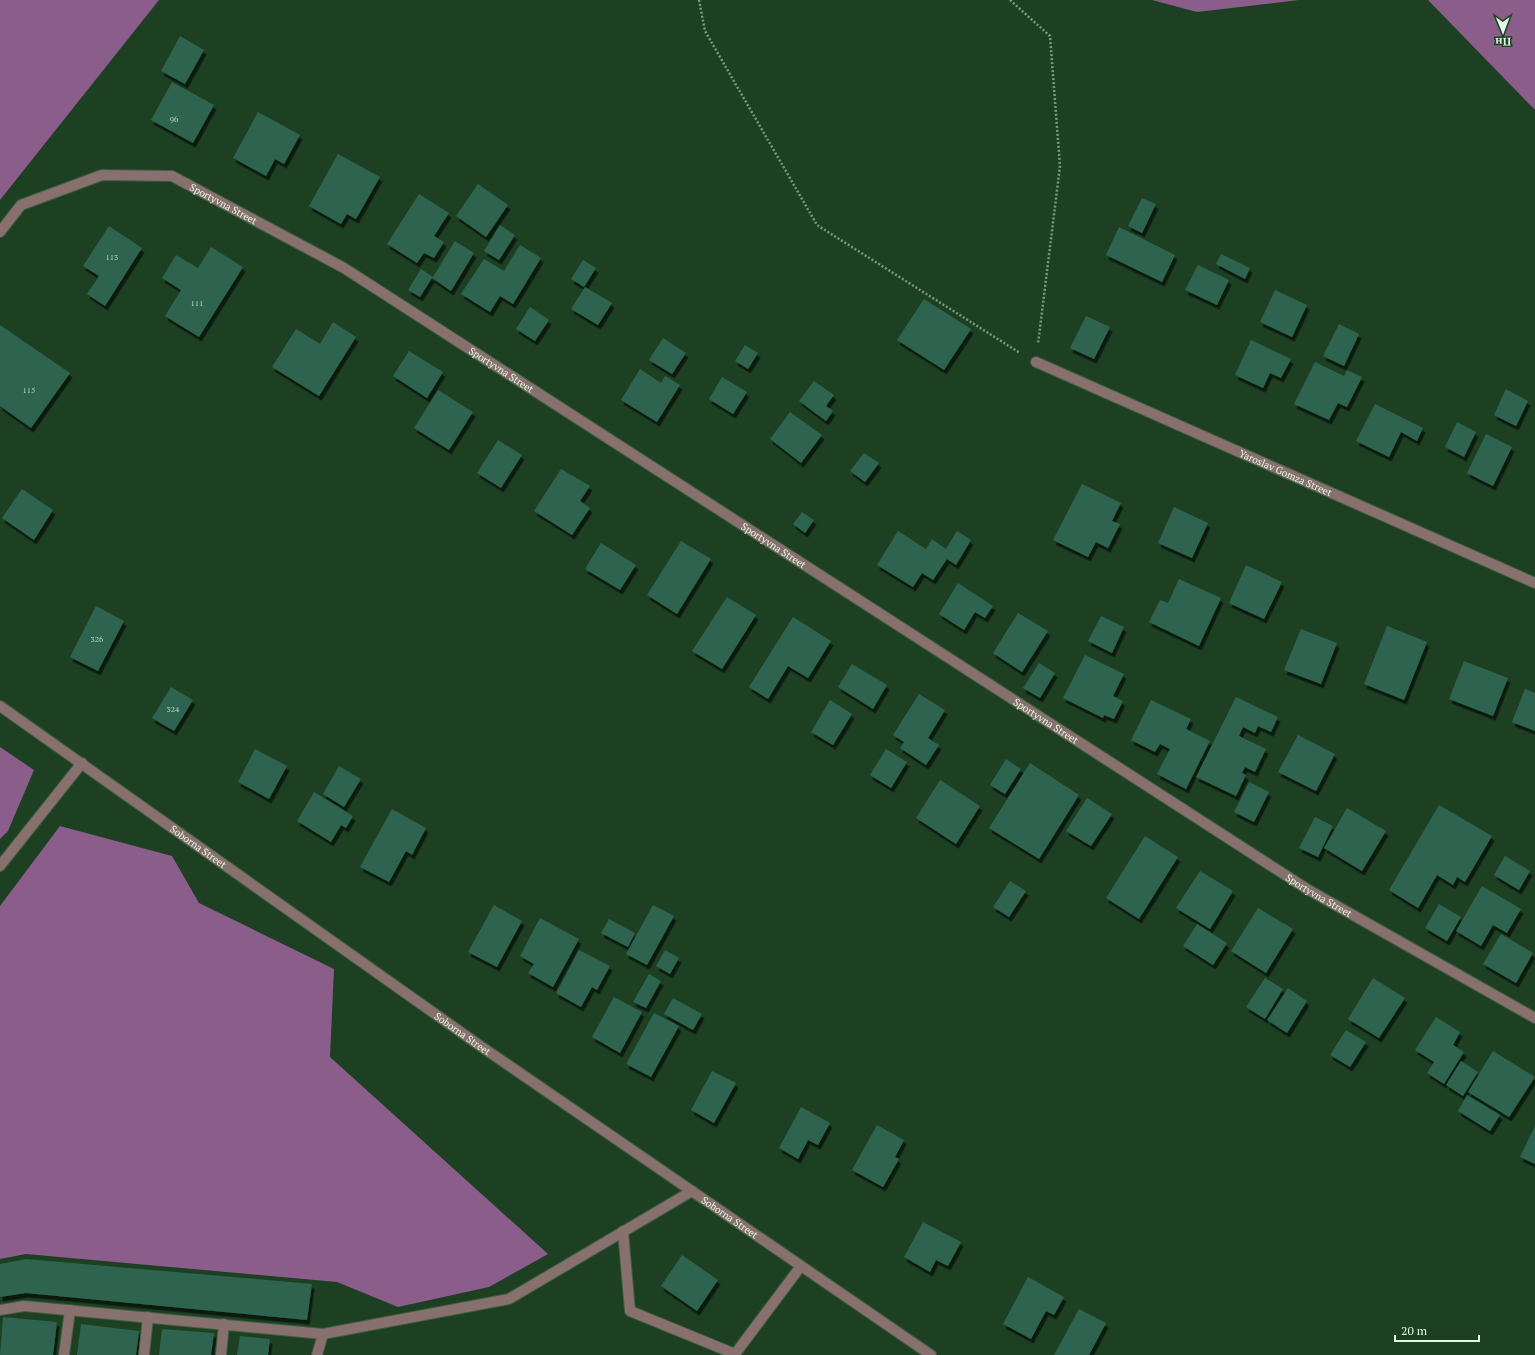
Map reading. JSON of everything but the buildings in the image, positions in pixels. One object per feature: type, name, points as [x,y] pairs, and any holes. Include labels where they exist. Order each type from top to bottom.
[{"type":"street","name":"Sportyvna Street","points":[[0,232],[21,205],[102,175],[172,176],[344,268],[1307,889],[1535,1018]]},
{"type":"street","name":"Yaroslav Gomza Street","points":[[1036,362],[1535,583]]},
{"type":"street","name":"Soborna Street","points":[[0,706],[479,1045],[931,1355]]},
{"type":"street","points":[[0,866],[82,763]]},
{"type":"street","points":[[0,1310],[24,1306],[323,1334],[509,1299],[692,1191]]},
{"type":"street","points":[[624,1231],[630,1311],[734,1354],[801,1266]]},
{"type":"street","points":[[64,1355],[70,1310]]},
{"type":"street","points":[[144,1355],[148,1317]]},
{"type":"street","points":[[221,1355],[224,1324]]},
{"type":"street","points":[[317,1355],[323,1334]]},
{"type":"path","points":[[699,0],[705,31],[817,225],[971,324],[1036,362],[1060,166],[1050,36],[1010,0]]},
{"type":"shaded area","points":[[0,0],[159,0],[0,200]]},
{"type":"shaded area","points":[[1152,0],[1299,0],[1197,12]]},
{"type":"shaded area","points":[[1428,0],[1535,0],[1535,110]]},
{"type":"shaded area","points":[[0,747],[34,770],[8,831],[0,839]]},
{"type":"shaded area","points":[[60,826],[172,856],[199,903],[334,969],[330,1057],[548,1254],[489,1287],[398,1307],[337,1282],[26,1254],[0,1259],[0,906]]}]
